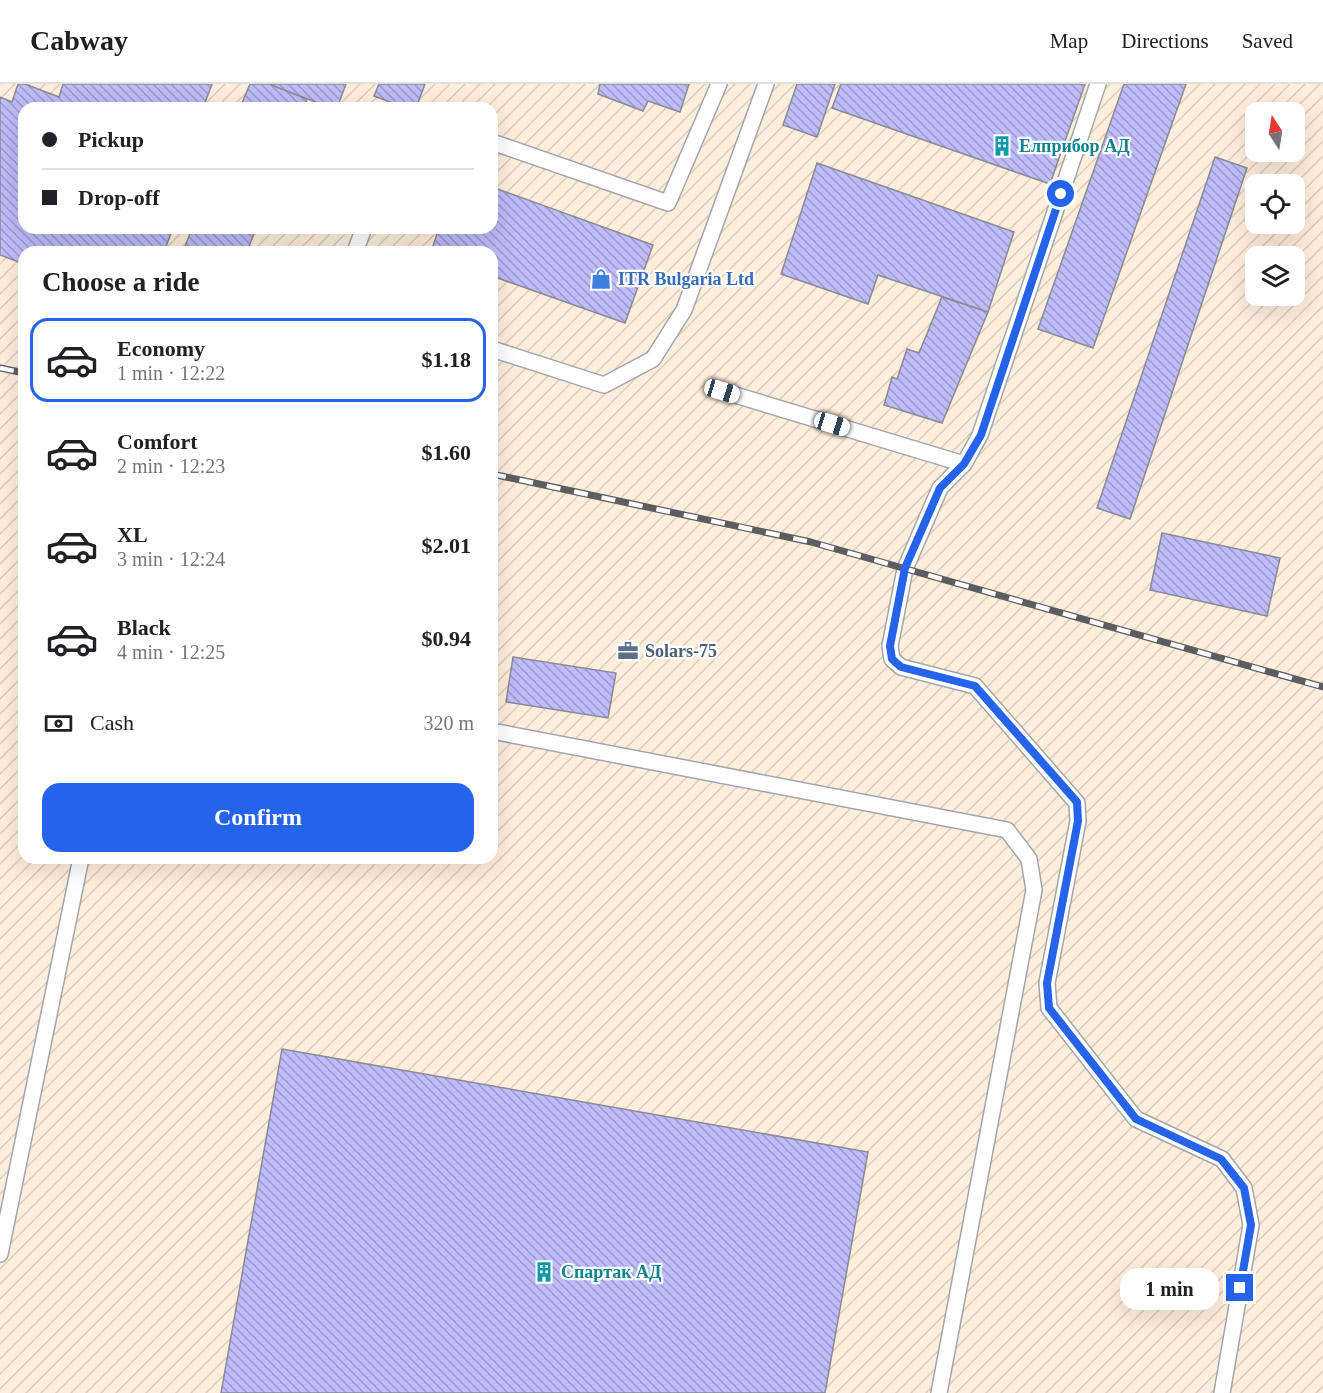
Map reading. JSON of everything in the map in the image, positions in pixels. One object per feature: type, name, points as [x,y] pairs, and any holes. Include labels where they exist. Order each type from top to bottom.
[{"type":"lane","points":[[498,144],[668,203],[719,84]]},
{"type":"lane","points":[[498,351],[604,385],[653,359],[684,310],[766,84]]},
{"type":"lane","points":[[1098,84],[981,435],[964,464],[940,488],[905,568],[890,646],[892,659],[901,667],[975,686],[1077,802],[1078,821],[1047,983],[1049,1008],[1136,1119],[1221,1159],[1244,1188],[1251,1225],[1222,1393]]},
{"type":"lane","points":[[722,391],[964,464]]},
{"type":"lane","points":[[498,732],[1007,830],[1029,858],[1034,890],[939,1393]]},
{"type":"lane","points":[[0,1254],[80,864]]},
{"type":"shaded area","points":[[0,84],[1323,84],[1323,1393],[0,1393]]},
{"type":"building","points":[[18,84],[25,84],[59,97],[63,84],[212,84],[205,102],[18,102],[18,234],[171,234],[166,246],[18,246],[18,262],[0,255],[0,97],[12,102]]},
{"type":"building","points":[[250,84],[269,84],[307,99],[306,102],[242,102]]},
{"type":"building","points":[[269,84],[346,84],[339,102],[316,102]]},
{"type":"building","points":[[379,84],[425,84],[418,102],[390,102],[374,96]]},
{"type":"building","points":[[600,84],[689,84],[680,112],[648,101],[643,111],[598,94]]},
{"type":"building","points":[[797,84],[835,84],[817,137],[783,125]]},
{"type":"building","name":"Елприбор АД","points":[[841,84],[1085,84],[1050,184],[832,108]]},
{"type":"building","points":[[1124,84],[1186,84],[1093,348],[1038,329]]},
{"type":"building","points":[[1215,157],[1247,168],[1130,519],[1097,508]]},
{"type":"building","points":[[817,163],[1014,232],[988,312],[878,275],[868,304],[781,274]]},
{"type":"building","points":[[498,189],[653,245],[625,323],[498,278],[498,246],[433,246],[437,234],[498,234]]},
{"type":"building","points":[[190,234],[254,234],[249,246],[185,246]]},
{"type":"building","points":[[942,297],[988,312],[942,423],[884,405],[892,377],[897,379],[907,349],[919,353]]},
{"type":"building","points":[[1162,533],[1280,558],[1267,616],[1150,590]]},
{"type":"building","points":[[513,657],[616,673],[608,718],[506,702]]},
{"type":"building","name":"Спартак АД","points":[[282,1049],[868,1152],[825,1393],[221,1393]]},
{"type":"railway","points":[[0,368],[18,372]]},
{"type":"railway","points":[[498,475],[811,542],[1323,687]]},
{"type":"place","name":"Елприбор АД","points":[[1002,146]]},
{"type":"place","name":"ITR Bulgaria Ltd","points":[[601,279]]},
{"type":"place","name":"Solars-75","points":[[628,651]]},
{"type":"place","name":"Спартак АД","points":[[544,1272]]},
{"type":"route","points":[[1061,194],[981,435],[964,464],[940,488],[905,568],[890,646],[892,659],[901,667],[975,686],[1077,802],[1078,821],[1047,983],[1049,1008],[1136,1119],[1221,1159],[1244,1188],[1251,1225],[1240,1288]]}]
